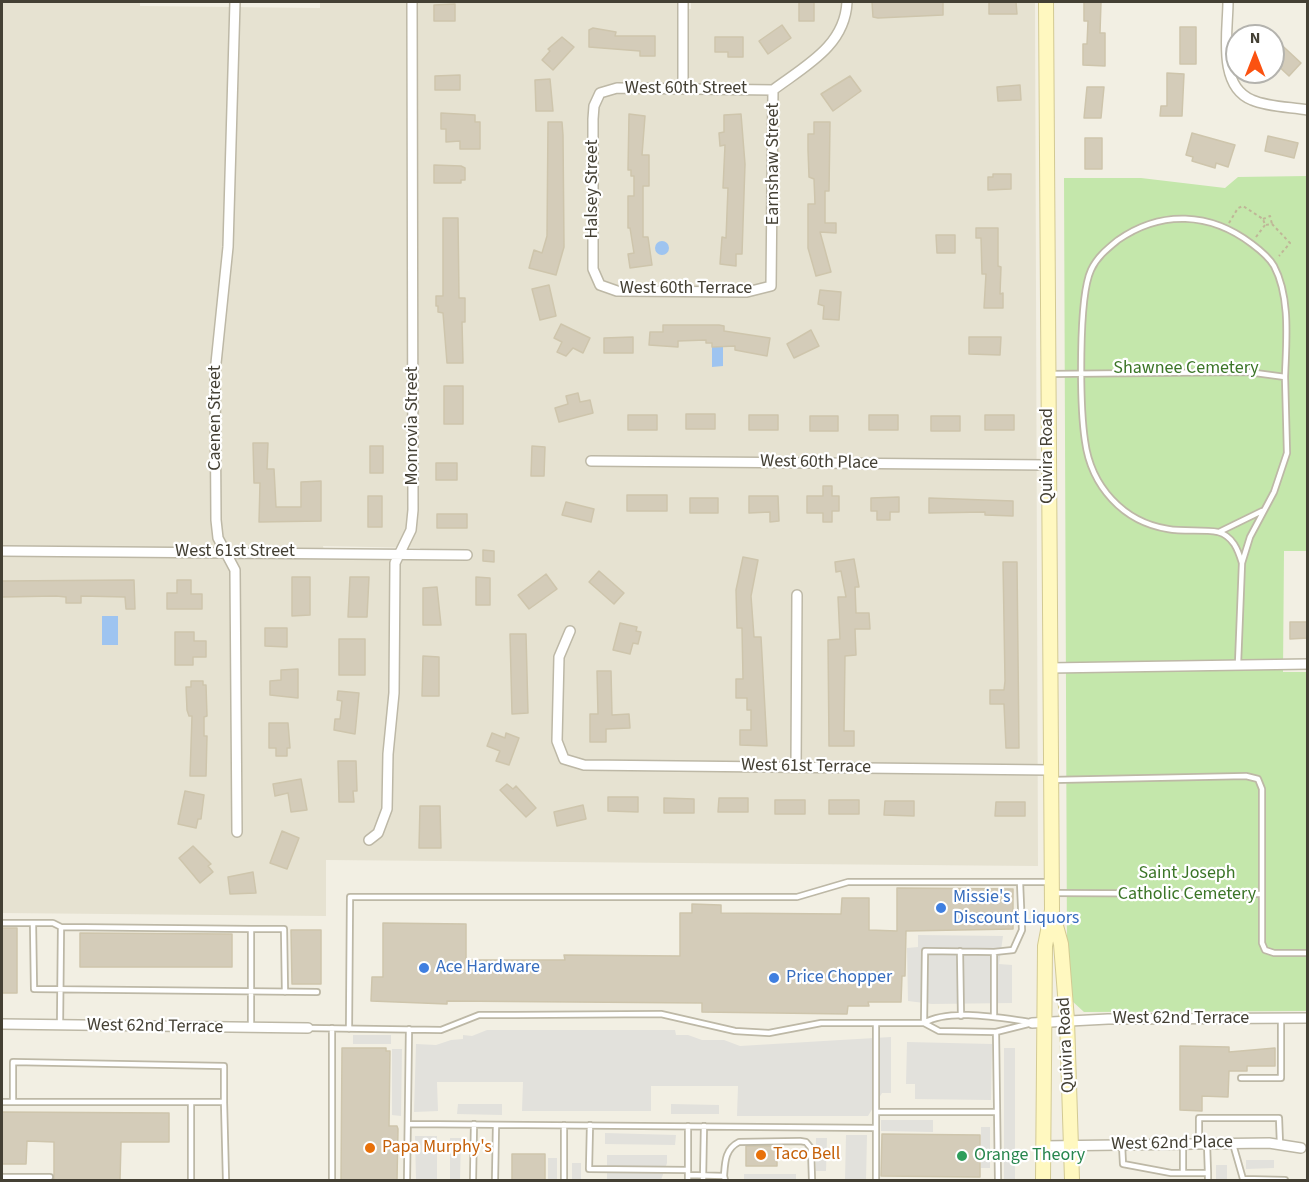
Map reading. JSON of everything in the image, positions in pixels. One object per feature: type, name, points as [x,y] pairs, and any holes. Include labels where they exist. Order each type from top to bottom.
[{"type":"main road","name":"Quivira Road","points":[[1043,1180],[1050,1021],[1061,944],[1052,910],[1051,888],[1046,2]]},
{"type":"main road","name":"Quivira Road","points":[[1052,910],[1045,946],[1050,1021],[1071,1145],[1072,1180]]},
{"type":"street","name":"Caenen Street","points":[[235,2],[228,247],[215,373],[216,520],[218,538],[235,570],[237,832]]},
{"type":"street","name":"Monrovia Street","points":[[369,840],[378,833],[387,809],[388,754],[394,693],[395,563],[402,553],[411,530],[413,510],[412,2]]},
{"type":"street","points":[[682,2],[683,88]]},
{"type":"street","name":"Earnshaw Street","points":[[771,286],[773,90],[834,41],[844,24],[847,2]]},
{"type":"street","points":[[1228,2],[1228,60],[1231,80],[1237,90],[1252,100],[1308,110]]},
{"type":"street","name":"West 60th Street","points":[[600,93],[617,88],[773,90]]},
{"type":"street","name":"Halsey Street","points":[[600,93],[594,106],[593,119],[593,269],[600,285]]},
{"type":"street","name":"West 60th Terrace","points":[[600,285],[617,291],[747,292],[771,286]]},
{"type":"street","name":"West 60th Place","points":[[591,461],[1048,465]]},
{"type":"street","name":"West 61st Street","points":[[2,551],[468,555]]},
{"type":"street","points":[[796,767],[797,595]]},
{"type":"street","name":"West 61st Terrace","points":[[570,631],[559,657],[557,741],[564,759],[584,765],[796,767],[1050,775]]},
{"type":"street","points":[[1049,668],[1308,664]]},
{"type":"street","name":"West 62nd Terrace","points":[[1050,1021],[1308,1018]]},
{"type":"street","name":"West 62nd Terrace","points":[[2,1024],[309,1028]]},
{"type":"street","name":"West 62nd Place","points":[[1043,1146],[1280,1144],[1304,1149]]},
{"type":"lane","points":[[1242,563],[1263,510],[1274,492],[1287,453],[1287,326],[1279,276],[1273,263],[1251,243],[1226,228],[1203,219],[1182,217],[1142,226],[1103,251],[1090,271],[1085,303],[1082,373],[1084,440],[1089,465],[1097,482],[1110,498],[1126,513],[1144,524],[1190,532],[1219,532],[1263,510]]},
{"type":"lane","points":[[1048,374],[1248,372],[1286,377]]},
{"type":"lane","points":[[1219,532],[1238,548],[1242,563],[1238,665]]},
{"type":"lane","points":[[1050,775],[1246,776],[1258,779],[1262,789],[1262,943],[1265,950],[1274,953],[1308,953]]},
{"type":"lane","points":[[349,1029],[350,897],[797,897],[848,882],[1020,882],[1051,888],[1262,894]]},
{"type":"lane","points":[[924,1023],[925,951],[1013,950],[1022,930],[1020,882]]},
{"type":"lane","points":[[2,923],[53,923],[61,927],[285,929],[285,992]]},
{"type":"lane","points":[[33,923],[34,988],[317,992]]},
{"type":"lane","points":[[60,1026],[61,927]]},
{"type":"lane","points":[[251,929],[251,1028]]},
{"type":"lane","points":[[960,951],[961,1016]]},
{"type":"lane","points":[[994,952],[994,1017]]},
{"type":"lane","points":[[309,1028],[441,1030],[479,1015],[661,1014],[735,1031],[769,1032],[821,1023],[924,1023],[939,1031],[996,1032],[1050,1021]]},
{"type":"lane","points":[[924,1023],[936,1016],[1050,1021]]},
{"type":"lane","points":[[1242,1078],[1281,1078],[1281,1018]]},
{"type":"lane","points":[[876,1023],[876,1180]]},
{"type":"lane","points":[[332,1028],[332,1180]]},
{"type":"lane","points":[[407,1180],[409,1029]]},
{"type":"lane","points":[[996,1032],[998,1180]]},
{"type":"lane","points":[[13,1102],[14,1062],[224,1066],[226,1180]]},
{"type":"lane","points":[[2,1102],[224,1102]]},
{"type":"lane","points":[[191,1102],[191,1180]]},
{"type":"lane","points":[[876,1112],[997,1112]]},
{"type":"lane","points":[[1208,1180],[1199,1118],[1279,1118],[1280,1144]]},
{"type":"lane","points":[[408,1124],[876,1128]]},
{"type":"lane","points":[[473,1180],[474,1124]]},
{"type":"lane","points":[[495,1180],[496,1125]]},
{"type":"lane","points":[[564,1125],[564,1180]]},
{"type":"lane","points":[[590,1125],[589,1169],[724,1178],[726,1157],[731,1147],[738,1142],[800,1141],[811,1148],[812,1180]]},
{"type":"lane","points":[[688,1126],[688,1175]]},
{"type":"lane","points":[[704,1126],[704,1178]]},
{"type":"lane","points":[[1183,1144],[1183,1173]]},
{"type":"lane","points":[[1233,1144],[1243,1179],[1285,1180]]},
{"type":"lane","points":[[1122,1145],[1123,1164],[1171,1173],[1208,1173]]},
{"type":"lane","points":[[1171,1173],[1171,1180]]},
{"type":"lane","points":[[2,1177],[50,1177]]},
{"type":"path","points":[[1226,228],[1240,206],[1263,219]]},
{"type":"path","points":[[1263,219],[1270,216],[1272,224],[1290,243],[1273,263]]},
{"type":"path","points":[[1251,243],[1264,225],[1263,219]]},
{"type":"path","points":[[1264,225],[1272,224]]},
{"type":"shaded area","points":[[2,2],[140,2],[140,6],[320,8],[320,2],[678,2],[679,9],[691,9],[691,2],[1035,2],[1038,866],[326,860],[326,916],[2,913]],"holes":[[[323,546],[420,548],[421,559],[325,557]]]},
{"type":"shaded area","points":[[918,935],[1003,936],[999,964],[1012,965],[1012,1003],[932,1004],[908,1001],[907,948],[918,947]]},
{"type":"shaded area","points":[[487,1030],[675,1030],[676,1035],[688,1035],[702,1040],[724,1040],[740,1046],[891,1037],[891,1093],[882,1093],[868,1116],[737,1116],[738,1086],[651,1086],[651,1111],[522,1111],[523,1082],[437,1082],[438,1111],[414,1112],[416,1044],[436,1045],[463,1039],[463,1035],[472,1036]]},
{"type":"shaded area","points":[[353,1035],[391,1035],[391,1044],[353,1044]]},
{"type":"shaded area","points":[[907,1042],[992,1044],[991,1100],[915,1099],[915,1084],[906,1084]]},
{"type":"shaded area","points":[[1004,1048],[1015,1048],[1015,1180],[1004,1180]]},
{"type":"shaded area","points":[[392,1049],[402,1049],[401,1116],[392,1115]]},
{"type":"shaded area","points":[[458,1104],[502,1104],[502,1115],[457,1114]]},
{"type":"shaded area","points":[[671,1104],[719,1105],[719,1114],[671,1114]]},
{"type":"shaded area","points":[[881,1120],[933,1120],[933,1132],[881,1131]]},
{"type":"shaded area","points":[[981,1127],[990,1127],[990,1168],[981,1168]]},
{"type":"shaded area","points":[[605,1133],[676,1135],[675,1145],[605,1144]]},
{"type":"shaded area","points":[[846,1135],[867,1135],[866,1180],[845,1180]]},
{"type":"shaded area","points":[[415,1136],[437,1136],[437,1180],[416,1180]]},
{"type":"shaded area","points":[[450,1138],[461,1138],[460,1180],[450,1180]]},
{"type":"shaded area","points":[[816,1138],[827,1138],[826,1171],[816,1171]]},
{"type":"shaded area","points":[[607,1155],[667,1155],[667,1163],[661,1180],[607,1180]]},
{"type":"shaded area","points":[[548,1158],[557,1158],[557,1180],[548,1180]]},
{"type":"shaded area","points":[[1246,1160],[1274,1160],[1274,1168],[1246,1169]]},
{"type":"shaded area","points":[[572,1163],[581,1163],[581,1180],[572,1180]]},
{"type":"shaded area","points":[[1216,1165],[1227,1165],[1227,1180],[1216,1180]]},
{"type":"shaded area","points":[[744,1174],[796,1174],[796,1180],[744,1180]]},
{"type":"green space","points":[[1307,176],[1308,551],[1284,551],[1283,672],[1307,672],[1307,1011],[1084,1012],[1071,1000],[1067,951],[1064,178],[1141,178],[1225,188],[1238,177]]},
{"type":"water","points":[[662,241],[667,243],[669,248],[667,253],[662,255],[657,253],[655,248],[657,243]]},
{"type":"water","points":[[712,347],[723,347],[723,366],[712,367]]},
{"type":"water","points":[[102,616],[118,616],[118,645],[102,645]]},
{"type":"building","points":[[799,2],[814,2],[814,21],[799,21]]},
{"type":"building","points":[[872,2],[943,2],[943,15],[878,18],[873,17]]},
{"type":"building","points":[[989,2],[1016,2],[1017,14],[989,14]]},
{"type":"building","points":[[1084,2],[1101,2],[1100,33],[1105,33],[1105,66],[1083,65],[1083,44],[1087,44],[1088,21],[1084,21]]},
{"type":"building","points":[[455,4],[455,21],[434,21],[434,5]]},
{"type":"building","points":[[782,25],[791,38],[768,54],[759,41]]},
{"type":"building","points":[[1180,27],[1196,27],[1196,64],[1180,64]]},
{"type":"building","points":[[593,28],[616,32],[615,36],[655,36],[655,56],[640,56],[640,51],[589,47],[589,30]]},
{"type":"building","points":[[562,37],[574,47],[553,70],[542,60],[550,51],[548,49]]},
{"type":"building","points":[[715,37],[743,37],[743,57],[728,57],[728,52],[715,52]]},
{"type":"building","points":[[1285,48],[1301,63],[1289,76],[1285,72]]},
{"type":"building","points":[[1167,73],[1184,74],[1182,116],[1160,116],[1161,106],[1167,106]]},
{"type":"building","points":[[460,75],[460,90],[435,90],[435,76]]},
{"type":"building","points":[[850,76],[861,91],[833,111],[821,94]]},
{"type":"building","points":[[550,79],[553,111],[536,111],[535,80]]},
{"type":"building","points":[[1020,85],[1021,100],[998,101],[997,87]]},
{"type":"building","points":[[1087,87],[1104,87],[1101,118],[1084,118]]},
{"type":"building","points":[[441,113],[475,115],[475,122],[480,122],[480,149],[460,149],[460,141],[446,142],[446,129],[441,129]]},
{"type":"building","points":[[629,114],[645,116],[642,155],[649,155],[649,186],[643,186],[643,237],[648,237],[652,265],[630,268],[628,254],[634,253],[630,228],[628,228],[628,196],[634,196],[634,176],[631,176],[631,170],[628,170]]},
{"type":"building","points":[[741,114],[745,164],[742,254],[736,254],[736,266],[720,264],[722,237],[726,238],[728,188],[723,188],[725,145],[720,146],[719,133],[724,132],[724,115]]},
{"type":"building","points":[[548,122],[562,122],[563,135],[564,247],[556,275],[529,268],[534,250],[542,253],[547,236]]},
{"type":"building","points":[[814,122],[830,122],[829,191],[825,191],[825,223],[836,223],[836,233],[820,232],[831,272],[816,276],[808,248],[808,204],[815,204],[814,179],[809,177],[808,134],[814,134]]},
{"type":"building","points":[[1192,133],[1235,145],[1228,167],[1216,163],[1215,168],[1192,161],[1193,157],[1186,155]]},
{"type":"building","points":[[1268,136],[1298,143],[1294,158],[1265,151]]},
{"type":"building","points":[[1085,138],[1102,138],[1102,169],[1085,169]]},
{"type":"building","points":[[434,165],[461,166],[465,168],[465,180],[461,180],[461,183],[434,183]]},
{"type":"building","points":[[993,174],[1011,174],[1011,189],[988,190],[988,177],[993,177]]},
{"type":"building","points":[[443,218],[458,218],[459,298],[465,298],[465,322],[462,322],[463,363],[447,363],[443,313],[438,312],[438,306],[436,306],[436,296],[443,296]]},
{"type":"building","points":[[976,228],[998,228],[998,266],[1001,267],[1000,294],[1003,293],[1003,308],[984,308],[986,274],[982,274],[981,238],[976,238]]},
{"type":"building","points":[[936,235],[955,235],[955,253],[937,253]]},
{"type":"building","points":[[549,285],[556,316],[540,320],[532,289]]},
{"type":"building","points":[[820,290],[841,292],[839,320],[823,319],[824,306],[818,304]]},
{"type":"building","points":[[561,324],[590,338],[583,353],[573,348],[566,356],[557,352],[562,342],[554,338]]},
{"type":"building","points":[[663,325],[719,325],[724,326],[724,331],[770,338],[767,356],[735,350],[735,346],[712,347],[712,343],[706,343],[706,340],[678,341],[678,347],[649,345],[650,332],[663,332]]},
{"type":"building","points":[[811,330],[819,346],[794,358],[787,344]]},
{"type":"building","points":[[633,337],[633,353],[604,353],[604,338]]},
{"type":"building","points":[[969,337],[1001,337],[1000,355],[969,354]]},
{"type":"building","points":[[444,386],[463,386],[463,424],[444,424]]},
{"type":"building","points":[[578,393],[580,402],[590,400],[593,413],[559,422],[555,408],[568,404],[566,396]]},
{"type":"building","points":[[686,414],[715,414],[715,429],[686,429]]},
{"type":"building","points":[[628,415],[657,415],[657,430],[628,430]]},
{"type":"building","points":[[749,415],[778,415],[778,430],[749,430]]},
{"type":"building","points":[[869,415],[898,415],[898,430],[869,430]]},
{"type":"building","points":[[985,415],[1014,415],[1014,430],[985,430]]},
{"type":"building","points":[[810,416],[838,416],[838,431],[810,431]]},
{"type":"building","points":[[931,416],[960,416],[960,431],[931,431]]},
{"type":"building","points":[[253,443],[268,443],[267,469],[274,469],[276,507],[301,507],[301,482],[321,481],[321,521],[259,522],[260,483],[254,483]]},
{"type":"building","points":[[370,446],[383,446],[383,473],[370,473]]},
{"type":"building","points":[[532,446],[545,447],[544,476],[531,476]]},
{"type":"building","points":[[436,463],[457,463],[457,480],[436,480]]},
{"type":"building","points":[[823,486],[832,486],[832,496],[839,496],[839,511],[832,511],[832,522],[823,522],[823,513],[807,513],[807,496],[823,496]]},
{"type":"building","points":[[627,495],[667,495],[667,511],[627,511]]},
{"type":"building","points":[[368,496],[382,496],[382,527],[368,527]]},
{"type":"building","points":[[749,496],[778,496],[779,521],[770,522],[770,512],[749,513]]},
{"type":"building","points":[[899,497],[899,512],[890,512],[890,520],[877,520],[877,511],[871,511],[871,498]]},
{"type":"building","points":[[690,498],[718,498],[718,513],[690,513]]},
{"type":"building","points":[[929,498],[1013,501],[1013,516],[985,515],[985,512],[929,513]]},
{"type":"building","points":[[566,502],[594,509],[591,522],[562,515]]},
{"type":"building","points":[[437,514],[467,514],[467,528],[437,528]]},
{"type":"building","points":[[483,550],[494,551],[494,562],[483,561]]},
{"type":"building","points":[[743,557],[758,560],[751,596],[754,637],[761,637],[767,746],[740,745],[740,730],[751,730],[751,710],[747,710],[747,698],[736,698],[736,679],[743,679],[742,628],[737,628],[736,590]]},
{"type":"building","points":[[854,559],[859,587],[855,587],[856,613],[869,613],[870,629],[855,629],[856,655],[845,656],[844,731],[854,731],[854,746],[829,746],[828,640],[840,639],[838,597],[846,597],[841,571],[836,572],[835,562]]},
{"type":"building","points":[[1003,562],[1017,562],[1019,748],[1006,748],[1004,704],[990,704],[990,690],[1004,690],[1005,681]]},
{"type":"building","points":[[599,571],[624,593],[614,604],[589,582]]},
{"type":"building","points":[[546,574],[557,589],[529,609],[518,595]]},
{"type":"building","points":[[292,577],[310,577],[310,615],[292,616]]},
{"type":"building","points":[[350,577],[369,577],[367,617],[348,617]]},
{"type":"building","points":[[476,577],[490,578],[490,605],[476,605]]},
{"type":"building","points":[[134,580],[135,609],[126,609],[125,597],[81,596],[81,603],[66,603],[66,597],[56,596],[2,597],[2,581]]},
{"type":"building","points":[[177,580],[191,580],[191,594],[202,594],[202,609],[167,609],[167,593],[177,593]]},
{"type":"building","points":[[437,587],[441,625],[423,625],[423,588]]},
{"type":"building","points":[[1290,622],[1308,622],[1308,638],[1290,639]]},
{"type":"building","points":[[620,623],[637,627],[636,631],[641,632],[638,644],[633,643],[630,654],[613,650]]},
{"type":"building","points":[[265,628],[287,628],[287,647],[265,646]]},
{"type":"building","points":[[175,632],[194,632],[194,641],[206,641],[206,657],[193,657],[193,665],[175,665]]},
{"type":"building","points":[[510,634],[526,634],[528,713],[512,714]]},
{"type":"building","points":[[339,639],[365,639],[365,675],[339,675]]},
{"type":"building","points":[[423,656],[439,657],[439,696],[422,696]]},
{"type":"building","points":[[298,669],[298,698],[270,695],[270,681],[281,680],[281,670]]},
{"type":"building","points":[[597,671],[611,671],[612,715],[629,714],[630,728],[606,729],[606,742],[590,742],[590,714],[598,714]]},
{"type":"building","points":[[191,681],[203,681],[203,685],[206,685],[207,716],[204,717],[204,736],[207,736],[206,776],[190,776],[192,716],[189,716],[187,710],[186,687],[191,687]]},
{"type":"building","points":[[338,691],[359,693],[355,734],[334,730],[335,719],[340,719],[342,701],[337,700]]},
{"type":"building","points":[[269,723],[288,723],[290,748],[287,748],[287,756],[276,756],[276,748],[269,748]]},
{"type":"building","points":[[492,733],[505,738],[506,733],[519,738],[509,765],[496,761],[500,751],[487,746]]},
{"type":"building","points":[[338,761],[356,761],[357,791],[353,791],[354,802],[339,802]]},
{"type":"building","points":[[301,779],[307,810],[291,812],[288,793],[275,796],[273,784]]},
{"type":"building","points":[[507,784],[513,789],[516,786],[536,808],[526,817],[500,790]]},
{"type":"building","points":[[185,791],[204,795],[201,819],[198,819],[196,828],[178,824]]},
{"type":"building","points":[[608,797],[638,797],[638,812],[608,811]]},
{"type":"building","points":[[664,798],[694,799],[694,813],[664,813]]},
{"type":"building","points":[[719,798],[748,798],[748,812],[718,812]]},
{"type":"building","points":[[775,800],[805,800],[805,814],[775,814]]},
{"type":"building","points":[[829,800],[859,800],[859,814],[829,814]]},
{"type":"building","points":[[885,801],[914,801],[914,816],[884,815]]},
{"type":"building","points":[[996,802],[1025,802],[1025,816],[995,816]]},
{"type":"building","points":[[583,805],[586,819],[557,826],[554,812]]},
{"type":"building","points":[[420,806],[440,806],[441,848],[419,848]]},
{"type":"building","points":[[282,831],[299,838],[287,869],[270,863]]},
{"type":"building","points":[[193,846],[211,864],[208,866],[213,872],[200,883],[179,858]]},
{"type":"building","points":[[253,872],[256,893],[230,894],[228,877]]},
{"type":"building","points":[[897,888],[1013,889],[1013,929],[906,931],[905,976],[902,976],[901,1002],[868,1002],[869,1006],[848,1006],[847,1014],[702,1012],[702,1003],[447,1001],[447,1004],[371,1001],[372,977],[383,977],[383,923],[466,924],[466,960],[565,960],[564,955],[680,956],[680,913],[692,913],[692,904],[721,905],[721,913],[841,914],[842,898],[869,898],[869,930],[897,931]]},
{"type":"building","points":[[2,928],[17,928],[17,993],[2,993]]},
{"type":"building","points":[[291,930],[321,930],[321,984],[292,984]]},
{"type":"building","points":[[80,933],[232,934],[232,967],[80,967]]},
{"type":"building","points":[[1180,1046],[1229,1047],[1229,1052],[1275,1048],[1275,1066],[1247,1066],[1247,1071],[1229,1071],[1228,1097],[1202,1096],[1202,1111],[1180,1110]]},
{"type":"building","points":[[342,1048],[386,1048],[386,1051],[390,1051],[389,1126],[397,1126],[398,1129],[397,1180],[341,1180]]},
{"type":"building","points":[[2,1112],[169,1113],[169,1142],[121,1142],[120,1180],[54,1180],[54,1142],[27,1141],[26,1164],[2,1164]]},
{"type":"building","points":[[882,1134],[980,1135],[980,1177],[881,1176]]},
{"type":"building","name":"Taco Bell","points":[[746,1146],[777,1146],[777,1166],[746,1166]]},
{"type":"building","points":[[512,1154],[545,1154],[545,1180],[512,1180]]},
{"type":"place","name":"Missie's Discount Liquors","points":[[941,908]]},
{"type":"place","name":"Ace Hardware","points":[[424,968]]},
{"type":"place","name":"Price Chopper","points":[[774,978]]},
{"type":"place","name":"Papa Murphy's","points":[[370,1148]]},
{"type":"place","name":"Taco Bell","points":[[761,1155]]},
{"type":"place","name":"Orange Theory","points":[[962,1156]]},
{"type":"park label","name":"Shawnee Cemetery","points":[[1186,369]]},
{"type":"park label","name":"Saint Joseph Catholic Cemetery","points":[[1187,884]]}]
